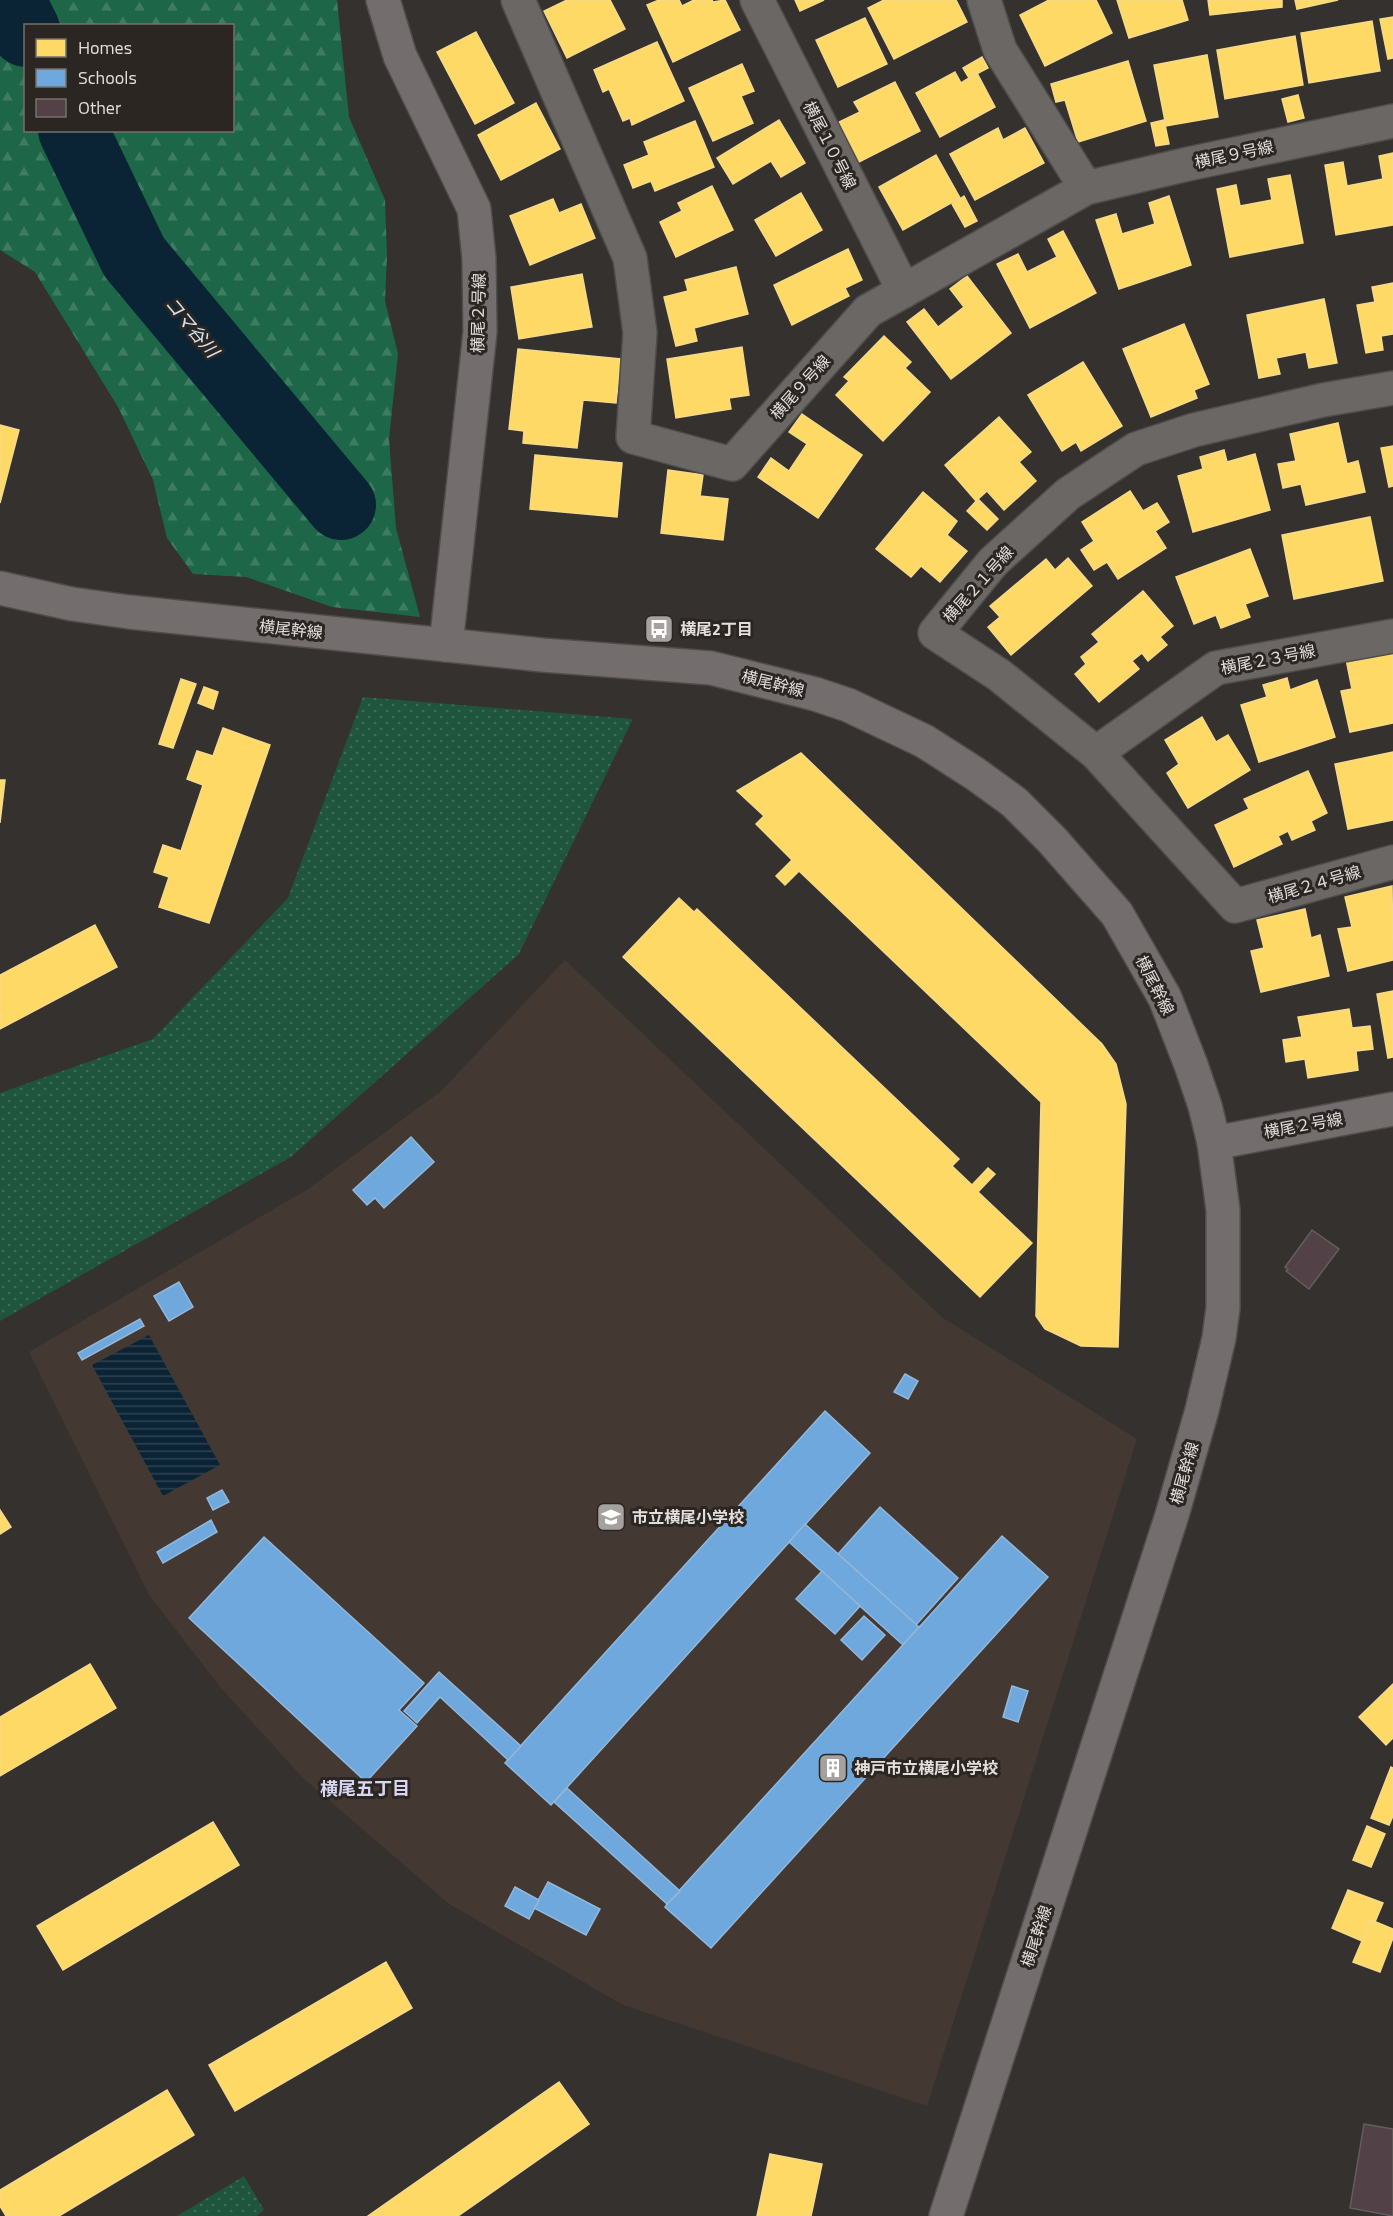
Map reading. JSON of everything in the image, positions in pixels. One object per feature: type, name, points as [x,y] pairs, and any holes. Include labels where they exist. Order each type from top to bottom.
[{"type":"street","name":"横尾２号線","points":[[383,0],[400,56],[474,209],[480,332],[446,645]]},
{"type":"street","name":"横尾９号線","points":[[518,0],[630,258],[640,333],[633,437],[732,464],[868,311],[1086,188],[1393,121]]},
{"type":"street","name":"横尾１０号線","points":[[757,0],[904,291]]},
{"type":"street","points":[[984,0],[1000,50],[1086,188]]},
{"type":"street","name":"横尾２１号線","points":[[1235,906],[1096,753],[999,675],[935,633],[993,562],[1068,494],[1136,449],[1194,430],[1323,400],[1393,388]]},
{"type":"street","name":"横尾幹線","points":[[0,588],[72,604],[129,612],[542,655],[711,668],[815,694],[848,705],[924,741],[1014,802],[1052,840],[1117,914],[1165,998],[1205,1106],[1214,1143],[1223,1210],[1223,1308],[1219,1338],[1202,1410],[1172,1515],[946,2216]]},
{"type":"street","name":"横尾２３号線","points":[[1096,753],[1216,668],[1393,636]]},
{"type":"street","name":"横尾２４号線","points":[[1235,906],[1393,862]]},
{"type":"street","name":"横尾２号線","points":[[1214,1143],[1393,1109]]},
{"type":"shaded area","name":"市立横尾小学校","points":[[565,960],[943,1318],[1137,1439],[927,2106],[623,2005],[449,1904],[302,1777],[220,1687],[149,1595],[29,1352],[308,1189],[441,1091]]},
{"type":"green space","points":[[0,0],[337,0],[349,117],[385,200],[387,256],[385,301],[398,354],[389,439],[396,528],[420,617],[332,607],[246,577],[193,574],[167,538],[153,480],[118,407],[35,272],[0,250]]},
{"type":"green space","points":[[363,697],[633,719],[519,954],[291,1157],[0,1321],[0,1093],[153,1039],[288,898]]},
{"type":"green space","points":[[244,2176],[264,2210],[257,2216],[177,2216]]},
{"type":"water","points":[[149,1335],[220,1465],[163,1496],[92,1365]]},
{"type":"building: Homes","points":[[567,0],[610,0],[625,29],[567,58],[544,11]]},
{"type":"building: Homes","points":[[659,0],[679,0],[682,6],[694,0],[712,0],[713,2],[725,0],[740,30],[673,62],[647,5]]},
{"type":"building: Homes","points":[[795,0],[824,0],[800,11]]},
{"type":"building: Homes","points":[[884,0],[956,0],[967,22],[894,59],[868,8]]},
{"type":"building: Homes","points":[[1049,0],[1096,0],[1112,33],[1045,66],[1020,15]]},
{"type":"building: Homes","points":[[1117,0],[1182,0],[1188,20],[1129,38]]},
{"type":"building: Homes","points":[[1208,0],[1282,0],[1282,7],[1210,15]]},
{"type":"building: Homes","points":[[1295,0],[1338,0],[1297,9]]},
{"type":"building: Homes","points":[[1393,17],[1393,58],[1388,59],[1380,19]]},
{"type":"building: Homes","points":[[865,18],[887,64],[838,87],[816,40]]},
{"type":"building: Homes","points":[[1372,21],[1380,71],[1309,83],[1301,33]]},
{"type":"building: Homes","points":[[476,32],[514,103],[475,124],[437,52]]},
{"type":"building: Homes","points":[[1295,36],[1303,85],[1225,99],[1217,50]]},
{"type":"building: Homes","points":[[657,42],[684,101],[632,125],[630,118],[623,121],[609,89],[603,92],[594,70]]},
{"type":"building: Homes","points":[[1207,55],[1218,117],[1166,126],[1154,65]]},
{"type":"building: Homes","points":[[982,57],[988,68],[969,78],[963,68]]},
{"type":"building: Homes","points":[[1128,61],[1146,121],[1078,142],[1065,100],[1056,102],[1051,84]]},
{"type":"building: Homes","points":[[742,64],[754,91],[741,96],[753,123],[713,141],[689,88]]},
{"type":"building: Homes","points":[[955,72],[961,83],[977,73],[995,107],[940,137],[916,93]]},
{"type":"building: Homes","points":[[895,82],[920,131],[859,162],[839,122],[860,112],[854,102]]},
{"type":"building: Homes","points":[[1298,95],[1304,118],[1288,122],[1282,99]]},
{"type":"building: Homes","points":[[536,103],[560,149],[501,180],[478,135]]},
{"type":"building: Homes","points":[[779,120],[805,163],[781,177],[771,161],[733,184],[717,158]]},
{"type":"building: Homes","points":[[1164,120],[1169,144],[1156,146],[1151,123]]},
{"type":"building: Homes","points":[[695,121],[714,167],[655,191],[651,181],[633,188],[624,165],[649,155],[644,142]]},
{"type":"building: Homes","points":[[998,128],[1003,140],[1025,128],[1044,163],[975,200],[950,154]]},
{"type":"building: Homes","points":[[1393,153],[1393,225],[1336,235],[1325,165],[1343,162],[1347,186],[1383,179],[1379,156]]},
{"type":"building: Homes","points":[[936,155],[960,198],[903,230],[879,187]]},
{"type":"building: Homes","points":[[1290,175],[1303,243],[1230,257],[1217,189],[1236,185],[1240,206],[1272,200],[1268,179]]},
{"type":"building: Homes","points":[[712,186],[733,230],[676,257],[660,222],[682,211],[678,203]]},
{"type":"building: Homes","points":[[801,193],[822,230],[776,256],[755,220]]},
{"type":"building: Homes","points":[[964,196],[977,221],[965,227],[952,204]]},
{"type":"building: Homes","points":[[1169,196],[1191,265],[1119,289],[1096,220],[1116,214],[1122,234],[1155,224],[1149,203]]},
{"type":"building: Homes","points":[[553,199],[559,213],[581,204],[595,238],[530,265],[510,216]]},
{"type":"building: Homes","points":[[1063,231],[1096,293],[1030,328],[997,264],[1018,254],[1027,272],[1057,257],[1048,239]]},
{"type":"building: Homes","points":[[848,249],[862,280],[845,288],[849,296],[792,325],[774,285]]},
{"type":"building: Homes","points":[[736,267],[748,314],[694,328],[697,341],[676,346],[664,297],[688,291],[685,280]]},
{"type":"building: Homes","points":[[582,274],[592,327],[519,339],[511,287]]},
{"type":"building: Homes","points":[[967,276],[1011,333],[951,379],[907,322],[924,309],[938,327],[964,307],[950,289]]},
{"type":"building: Homes","points":[[1393,283],[1393,334],[1381,336],[1383,350],[1366,353],[1357,305],[1375,302],[1372,287]]},
{"type":"building: Homes","points":[[1324,299],[1337,363],[1309,368],[1306,352],[1276,358],[1280,374],[1259,378],[1247,315]]},
{"type":"building: Homes","points":[[1184,324],[1209,384],[1194,390],[1197,398],[1151,417],[1123,349]]},
{"type":"building: Homes","points":[[884,336],[911,362],[905,368],[930,392],[883,441],[836,395],[849,381],[844,377]]},
{"type":"building: Homes","points":[[742,347],[749,395],[729,398],[731,409],[676,418],[667,359]]},
{"type":"building: Homes","points":[[518,349],[621,359],[616,403],[583,400],[577,448],[523,443],[524,431],[509,429]]},
{"type":"building: Homes","points":[[1083,362],[1122,426],[1081,451],[1076,442],[1062,451],[1028,395]]},
{"type":"building: Homes","points":[[802,414],[862,455],[818,518],[758,477],[771,458],[789,471],[807,444],[789,432]]},
{"type":"building: Homes","points":[[999,417],[1031,452],[1019,462],[1036,481],[1004,510],[987,491],[976,501],[945,465]]},
{"type":"building: Homes","points":[[1338,423],[1347,464],[1358,461],[1365,492],[1306,505],[1301,484],[1283,488],[1278,464],[1296,461],[1290,434]]},
{"type":"building: Homes","points":[[0,425],[19,430],[0,503]]},
{"type":"building: Homes","points":[[1393,446],[1393,486],[1389,487],[1381,448]]},
{"type":"building: Homes","points":[[1224,450],[1227,462],[1255,454],[1270,510],[1193,532],[1178,476],[1203,469],[1200,457]]},
{"type":"building: Homes","points":[[535,455],[622,463],[617,517],[530,509]]},
{"type":"building: Homes","points":[[668,470],[703,475],[700,496],[728,499],[723,540],[661,533]]},
{"type":"building: Homes","points":[[1130,491],[1143,511],[1157,503],[1169,522],[1155,531],[1166,548],[1118,579],[1107,562],[1094,570],[1081,550],[1094,541],[1082,522]]},
{"type":"building: Homes","points":[[923,492],[957,521],[947,535],[967,551],[940,582],[921,566],[911,577],[876,549]]},
{"type":"building: Homes","points":[[978,499],[998,519],[987,530],[967,511]]},
{"type":"building: Homes","points":[[1370,517],[1383,581],[1294,599],[1282,535]]},
{"type":"building: Homes","points":[[1250,549],[1268,596],[1245,604],[1250,617],[1221,628],[1216,615],[1194,624],[1176,577]]},
{"type":"building: Homes","points":[[1068,558],[1092,586],[1011,655],[988,627],[1000,617],[990,606],[1046,559],[1055,570]]},
{"type":"building: Homes","points":[[1143,591],[1173,626],[1160,637],[1167,645],[1148,661],[1142,653],[1132,661],[1139,669],[1099,702],[1075,674],[1086,664],[1081,657],[1099,642],[1092,634]]},
{"type":"building: Homes","points":[[1393,649],[1393,723],[1350,732],[1341,691],[1352,689],[1346,659]]},
{"type":"building: Homes","points":[[1287,678],[1290,690],[1317,680],[1335,737],[1259,762],[1241,705],[1267,697],[1263,685]]},
{"type":"building: Homes","points":[[181,679],[196,684],[173,748],[159,744]]},
{"type":"building: Homes","points":[[204,687],[218,692],[213,709],[198,703]]},
{"type":"building: Homes","points":[[1202,717],[1216,742],[1228,735],[1250,770],[1188,808],[1167,773],[1179,764],[1165,740]]},
{"type":"building: Homes","points":[[223,728],[270,745],[209,923],[159,907],[169,877],[154,872],[163,845],[181,851],[203,785],[187,779],[197,751],[213,756]]},
{"type":"building: Homes","points":[[1393,752],[1393,820],[1348,829],[1335,764]]},
{"type":"building: Homes","points":[[801,753],[1102,1044],[1116,1064],[1126,1104],[1118,1347],[1081,1346],[1045,1329],[1036,1316],[1041,1102],[799,871],[785,885],[776,876],[792,860],[756,824],[764,816],[737,791]]},
{"type":"building: Homes","points":[[1308,771],[1327,813],[1311,821],[1315,830],[1292,840],[1288,831],[1278,836],[1282,844],[1234,867],[1215,825],[1249,809],[1244,799]]},
{"type":"building: Homes","points":[[0,780],[5,780],[0,823]]},
{"type":"building: Homes","points":[[1392,886],[1393,960],[1348,971],[1338,929],[1352,927],[1345,897]]},
{"type":"building: Homes","points":[[679,898],[694,912],[697,909],[959,1159],[952,1166],[972,1185],[988,1168],[995,1174],[978,1192],[1032,1243],[980,1297],[623,957]]},
{"type":"building: Homes","points":[[1305,909],[1311,938],[1320,935],[1329,976],[1261,992],[1251,951],[1264,948],[1257,920]]},
{"type":"building: Homes","points":[[95,925],[117,967],[0,1029],[0,975]]},
{"type":"building: Homes","points":[[1393,991],[1393,1057],[1388,1058],[1377,994]]},
{"type":"building: Homes","points":[[1349,1009],[1352,1028],[1370,1026],[1373,1049],[1356,1051],[1358,1070],[1308,1078],[1305,1059],[1286,1062],[1283,1040],[1302,1037],[1298,1017]]},
{"type":"building: Homes","points":[[0,1510],[11,1527],[0,1534]]},
{"type":"building: Homes","points":[[90,1664],[116,1708],[0,1776],[0,1717]]},
{"type":"building: Homes","points":[[1393,1684],[1393,1738],[1386,1745],[1359,1717]]},
{"type":"building: Homes","points":[[1391,1767],[1393,1768],[1393,1816],[1389,1825],[1371,1818]]},
{"type":"building: Homes","points":[[213,1822],[239,1865],[63,1970],[37,1926]]},
{"type":"building: Homes","points":[[1367,1826],[1385,1834],[1371,1867],[1353,1860]]},
{"type":"building: Homes","points":[[1348,1890],[1383,1903],[1375,1922],[1371,1920],[1362,1941],[1332,1928]]},
{"type":"building: Homes","points":[[1371,1920],[1393,1929],[1393,1938],[1380,1972],[1353,1962]]},
{"type":"building: Homes","points":[[386,1962],[412,2008],[235,2111],[209,2065]]},
{"type":"building: Homes","points":[[559,2082],[589,2124],[458,2216],[368,2216]]},
{"type":"building: Homes","points":[[167,2090],[194,2135],[59,2216],[6,2216],[0,2206],[0,2190]]},
{"type":"building: Homes","points":[[770,2154],[822,2164],[811,2216],[757,2216]]},
{"type":"building: Schools","points":[[411,1137],[434,1162],[384,1208],[375,1198],[367,1205],[353,1190]]},
{"type":"building: Schools","points":[[179,1282],[193,1307],[169,1321],[154,1296]]},
{"type":"building: Schools","points":[[140,1319],[144,1326],[82,1360],[78,1353]]},
{"type":"building: Schools","points":[[905,1374],[918,1381],[908,1399],[894,1392]]},
{"type":"building: Schools","points":[[825,1411],[870,1453],[551,1805],[505,1763]]},
{"type":"building: Schools","points":[[222,1490],[229,1502],[213,1510],[207,1498]]},
{"type":"building: Schools","points":[[880,1507],[958,1578],[916,1625],[838,1554]]},
{"type":"building: Schools","points":[[211,1520],[217,1532],[163,1563],[157,1552]]},
{"type":"building: Schools","points":[[805,1524],[919,1627],[903,1645],[789,1542]]},
{"type":"building: Schools","name":"神戸市立横尾小学校","points":[[1002,1536],[1048,1577],[711,1948],[665,1907],[667,1904]]},
{"type":"building: Schools","points":[[264,1537],[424,1683],[399,1710],[417,1726],[366,1782],[189,1618]]},
{"type":"building: Schools","points":[[822,1571],[860,1606],[835,1634],[796,1599]]},
{"type":"building: Schools","points":[[864,1616],[885,1635],[862,1660],[841,1640]]},
{"type":"building: Schools","points":[[439,1672],[521,1746],[508,1760],[440,1697],[417,1723],[404,1711]]},
{"type":"building: Schools","points":[[1012,1686],[1028,1691],[1018,1722],[1003,1717]]},
{"type":"building: Schools","points":[[567,1788],[680,1891],[667,1904],[554,1802]]},
{"type":"building: Schools","points":[[548,1882],[600,1909],[586,1935],[534,1908]]},
{"type":"building: Schools","points":[[515,1887],[539,1900],[529,1919],[505,1906]]},
{"type":"building: Other","points":[[1312,1230],[1339,1249],[1309,1289],[1286,1271],[1288,1269],[1285,1267]]},
{"type":"building: Other","points":[[1364,2124],[1393,2129],[1393,2216],[1350,2208]]},
{"type":"waterway","name":"コマ谷川","points":[[10,0],[24,28]]},
{"type":"waterway","name":"コマ谷川","points":[[74,132],[134,257],[341,505]]},
{"type":"place","name":"横尾2丁目","points":[[659,629]]},
{"type":"place","name":"市立横尾小学校","points":[[611,1517]]},
{"type":"place","name":"神戸市立横尾小学校","points":[[833,1768]]},
{"type":"district","name":"横尾五丁目","points":[[365,1788]]}]
